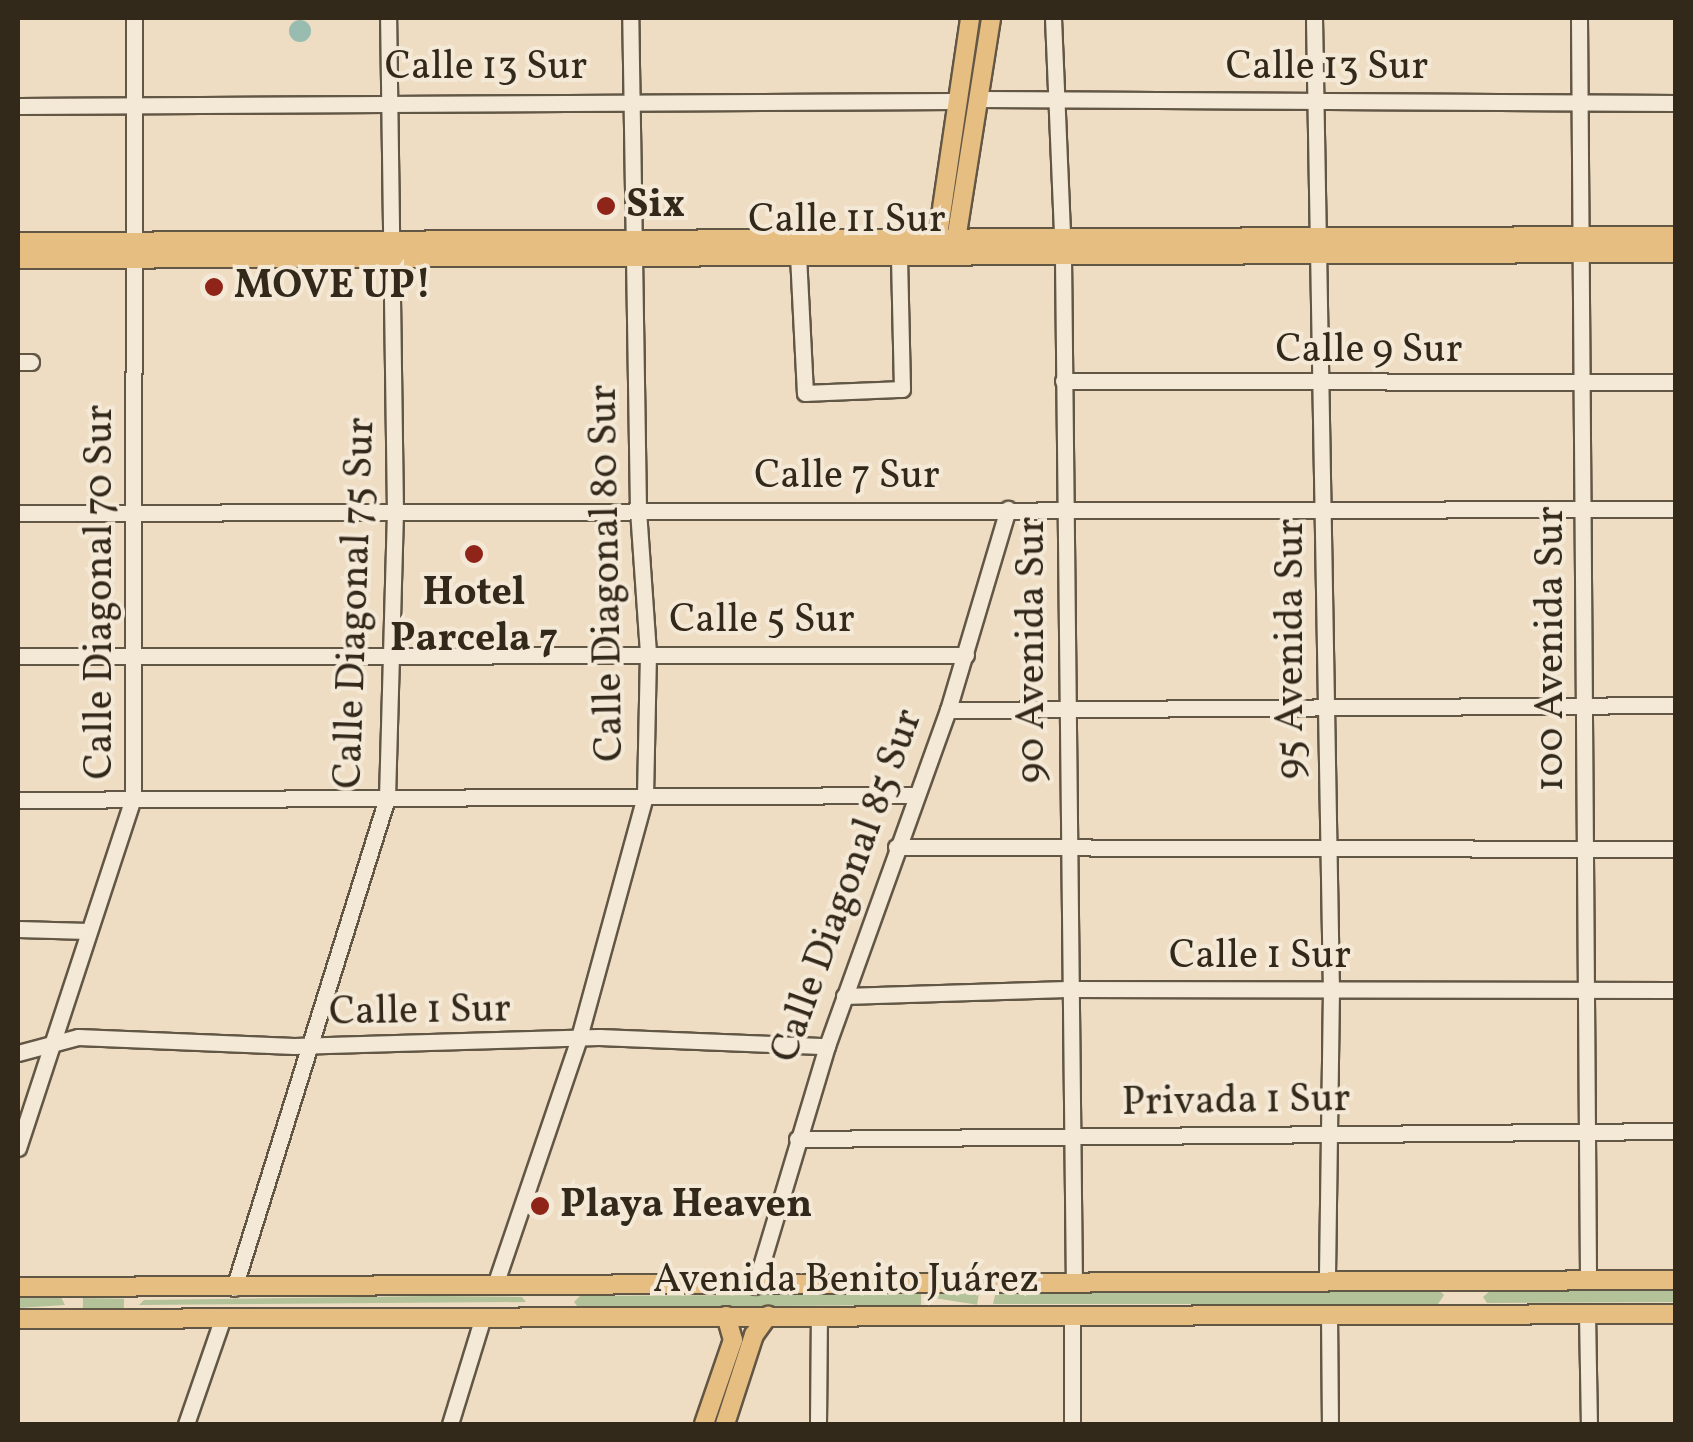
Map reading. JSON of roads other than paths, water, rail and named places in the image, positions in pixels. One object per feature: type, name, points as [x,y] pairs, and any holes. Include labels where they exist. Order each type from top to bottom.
[{"type":"main road","points":[[942,250],[956,101],[970,18]]},
{"type":"main road","points":[[958,238],[991,18]]},
{"type":"main road","name":"Calle 11 Sur","points":[[18,242],[136,250],[942,250],[1583,245],[1676,236]]},
{"type":"main road","name":"Calle 11 Sur","points":[[636,248],[899,255],[942,250],[958,238],[1063,248]]},
{"type":"main road","name":"Calle 11 Sur","points":[[1583,245],[1676,254]]},
{"type":"main road","name":"Calle 11 Sur","points":[[18,259],[136,250]]},
{"type":"main road","name":"Avenida Benito Juárez","points":[[18,1288],[1676,1280]]},
{"type":"main road","points":[[1442,1313],[1454,1300],[1445,1282]]},
{"type":"main road","points":[[1483,1312],[1476,1299],[1489,1282]]},
{"type":"main road","points":[[995,1312],[983,1296],[997,1284]]},
{"type":"main road","points":[[920,1314],[932,1302],[924,1285]]},
{"type":"main road","points":[[515,1317],[532,1304],[522,1286]]},
{"type":"main road","points":[[574,1318],[568,1300],[579,1287]]},
{"type":"main road","points":[[60,1318],[70,1305],[63,1288]]},
{"type":"main road","points":[[136,1319],[127,1302],[140,1288]]},
{"type":"main road","name":"Avenida Benito Juárez","points":[[18,1319],[995,1312],[1676,1314]]},
{"type":"main road","points":[[704,1424],[733,1340],[726,1316]]},
{"type":"main road","points":[[725,1424],[754,1336],[768,1316]]},
{"type":"street","name":"Calle Diagonal 70 Sur","points":[[18,1148],[132,799],[136,656],[134,18]]},
{"type":"street","name":"Calle Diagonal 75 Sur","points":[[234,1288],[386,798],[395,512],[388,18]]},
{"type":"street","name":"Calle Diagonal 80 Sur","points":[[495,1286],[578,1040],[644,796],[648,653],[638,509],[630,18]]},
{"type":"street","name":"90 Avenida Sur","points":[[1053,18],[1063,248],[1068,1137],[1074,1282]]},
{"type":"street","name":"95 Avenida Sur","points":[[1314,18],[1324,384],[1325,846],[1331,990],[1327,1282]]},
{"type":"street","name":"100 Avenida Sur","points":[[1579,18],[1586,990],[1592,1128],[1588,1281]]},
{"type":"street","name":"Calle 13 Sur","points":[[980,99],[1056,103],[1315,99],[1676,104]]},
{"type":"street","name":"Calle 13 Sur","points":[[18,106],[956,101]]},
{"type":"street","points":[[798,255],[805,393],[902,389],[899,255]]},
{"type":"street","name":"Calle 9 Sur","points":[[1063,381],[1676,382]]},
{"type":"street","name":"Calle 7 Sur","points":[[18,513],[1676,509]]},
{"type":"street","name":"Calle Diagonal 85 Sur","points":[[756,1286],[827,1046],[912,796],[948,710],[1008,510]]},
{"type":"street","name":"Calle 5 Sur","points":[[18,656],[392,652],[966,655]]},
{"type":"street","points":[[948,710],[1676,705]]},
{"type":"street","points":[[18,800],[912,796]]},
{"type":"street","points":[[896,847],[1676,849]]},
{"type":"street","points":[[18,930],[88,931]]},
{"type":"street","name":"Calle 1 Sur","points":[[844,996],[1067,989],[1676,990]]},
{"type":"street","name":"Calle 1 Sur","points":[[18,1053],[78,1037],[306,1046],[578,1040],[827,1046]]},
{"type":"street","name":"Privada 1 Sur","points":[[797,1139],[1592,1128],[1676,1131]]},
{"type":"street","points":[[1329,1313],[1330,1424]]},
{"type":"street","points":[[1587,1313],[1590,1424]]},
{"type":"street","points":[[1072,1314],[1072,1424]]},
{"type":"street","points":[[818,1424],[819,1315]]},
{"type":"street","points":[[450,1424],[483,1317]]},
{"type":"street","points":[[186,1424],[222,1320]]},
{"type":"water","points":[[296,20],[304,20],[311,31],[304,42],[296,42],[289,35],[289,27]]},
{"type":"place","name":"Six","points":[[606,206]]},
{"type":"place","name":"MOVE UP!","points":[[214,287]]},
{"type":"place","name":"Hotel Parcela 7","points":[[474,554]]},
{"type":"place","name":"Playa Heaven","points":[[540,1206]]}]
